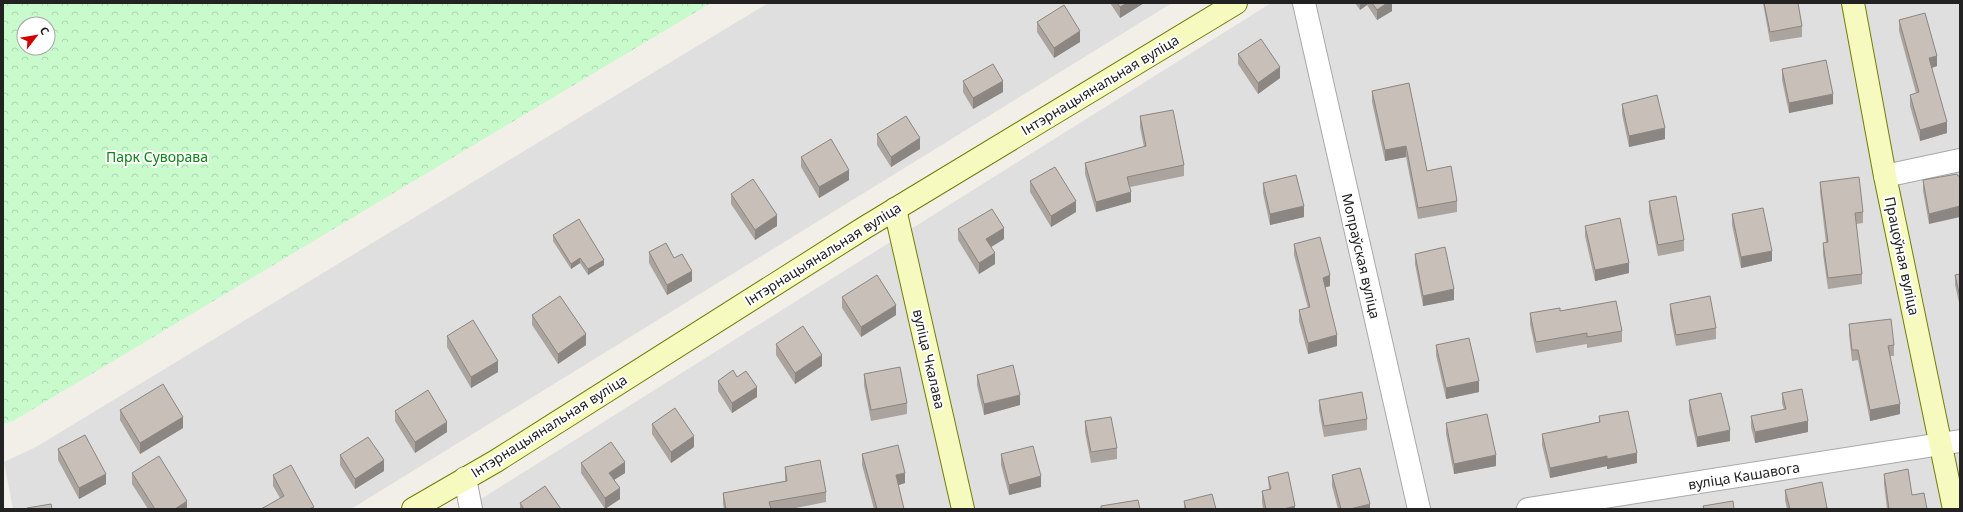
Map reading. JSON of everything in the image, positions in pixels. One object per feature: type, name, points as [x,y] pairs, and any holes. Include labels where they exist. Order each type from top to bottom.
[{"type":"main road","name":"Інтэрнацыянальная вуліца","points":[[413,509],[895,209],[1236,3]]},
{"type":"main road","name":"Працоўная вуліца","points":[[1853,3],[1885,176],[1950,442],[1954,509]]},
{"type":"main road","name":"вуліца Чкалава","points":[[895,209],[963,509]]},
{"type":"street","name":"Мопраўская вуліца","points":[[1304,3],[1419,509]]},
{"type":"street","points":[[1885,176],[1960,160]]},
{"type":"street","name":"вуліца Кашавога","points":[[1528,509],[1950,442]]},
{"type":"street","points":[[465,478],[471,509]]},
{"type":"shaded area","points":[[768,3],[1172,3],[351,509],[13,509],[4,462],[36,447]]},
{"type":"shaded area","points":[[1271,3],[1960,3],[1960,509],[465,509]]},
{"type":"green space","name":"Парк Суворава","points":[[3,3],[711,3],[13,421],[3,424]]},
{"type":"building","points":[[1117,3],[1127,3],[1120,7]]},
{"type":"building","points":[[1372,3],[1387,3],[1377,10]]},
{"type":"building","points":[[1764,3],[1798,3],[1802,26],[1770,32]]},
{"type":"building","points":[[1064,5],[1080,31],[1054,48],[1037,22]]},
{"type":"building","points":[[1925,13],[1937,56],[1929,58],[1947,122],[1920,130],[1910,95],[1919,92],[1899,20]]},
{"type":"building","points":[[1261,39],[1280,67],[1258,83],[1238,54]]},
{"type":"building","points":[[1826,60],[1833,94],[1789,103],[1782,69]]},
{"type":"building","points":[[993,64],[1003,81],[973,98],[963,81]]},
{"type":"building","points":[[1409,83],[1427,171],[1451,166],[1457,201],[1418,208],[1406,146],[1385,150],[1372,91]]},
{"type":"building","points":[[1657,95],[1665,128],[1629,136],[1622,104]]},
{"type":"building","points":[[1173,110],[1184,165],[1127,177],[1131,192],[1096,202],[1085,163],[1146,146],[1140,116]]},
{"type":"building","points":[[906,116],[920,138],[891,157],[877,134]]},
{"type":"building","points":[[831,139],[849,170],[819,187],[801,157]]},
{"type":"building","points":[[1055,167],[1076,201],[1051,216],[1030,181]]},
{"type":"building","points":[[1957,174],[1960,176],[1960,206],[1929,214],[1923,180]]},
{"type":"building","points":[[1296,175],[1304,206],[1270,214],[1263,183]]},
{"type":"building","points":[[1859,177],[1863,212],[1855,213],[1862,274],[1828,278],[1823,243],[1828,242],[1820,182]]},
{"type":"building","points":[[753,179],[777,215],[755,230],[731,194]]},
{"type":"building","points":[[1676,196],[1684,240],[1658,245],[1649,201]]},
{"type":"building","points":[[1763,208],[1772,251],[1741,257],[1732,214]]},
{"type":"building","points":[[992,209],[1004,228],[986,239],[995,253],[979,263],[958,229]]},
{"type":"building","points":[[1620,218],[1629,263],[1595,270],[1585,226]]},
{"type":"building","points":[[579,219],[604,260],[588,269],[580,258],[571,264],[553,235]]},
{"type":"building","points":[[1320,237],[1330,275],[1323,278],[1337,335],[1308,343],[1299,310],[1310,307],[1294,244]]},
{"type":"building","points":[[666,243],[674,258],[682,254],[692,271],[667,285],[649,252]]},
{"type":"building","points":[[1445,247],[1454,289],[1423,296],[1415,254]]},
{"type":"building","points":[[1960,274],[1960,297],[1955,275]]},
{"type":"building","points":[[877,275],[896,305],[861,327],[842,297]]},
{"type":"building","points":[[560,296],[586,334],[558,354],[532,315]]},
{"type":"building","points":[[1710,296],[1716,328],[1676,335],[1670,304]]},
{"type":"building","points":[[1616,301],[1622,331],[1587,337],[1587,333],[1536,342],[1530,313],[1560,308],[1560,311]]},
{"type":"building","points":[[1891,319],[1894,345],[1888,346],[1900,404],[1870,410],[1858,350],[1852,350],[1849,324]]},
{"type":"building","points":[[473,320],[498,361],[471,377],[447,336]]},
{"type":"building","points":[[803,326],[822,355],[795,373],[776,344]]},
{"type":"building","points":[[1469,338],[1479,381],[1446,388],[1436,345]]},
{"type":"building","points":[[1013,365],[1020,395],[984,404],[977,375]]},
{"type":"building","points":[[900,367],[907,403],[871,410],[864,374]]},
{"type":"building","points":[[733,370],[737,377],[746,371],[757,387],[732,403],[718,381]]},
{"type":"building","points":[[163,384],[183,417],[140,443],[120,410]]},
{"type":"building","points":[[1802,389],[1808,421],[1755,432],[1751,416],[1786,409],[1782,393]]},
{"type":"building","points":[[428,390],[447,422],[415,442],[395,411]]},
{"type":"building","points":[[1362,392],[1367,419],[1324,426],[1319,400]]},
{"type":"building","points":[[1721,393],[1730,430],[1697,437],[1689,400]]},
{"type":"building","points":[[675,408],[694,436],[671,452],[652,424]]},
{"type":"building","points":[[1628,411],[1637,453],[1607,459],[1607,456],[1550,468],[1542,434],[1600,422],[1599,416]]},
{"type":"building","points":[[1487,414],[1496,455],[1454,464],[1446,423]]},
{"type":"building","points":[[1111,417],[1117,448],[1091,452],[1085,421]]},
{"type":"building","points":[[85,435],[106,474],[79,488],[58,449]]},
{"type":"building","points":[[368,437],[384,460],[355,479],[340,455]]},
{"type":"building","points":[[611,442],[625,462],[609,473],[620,488],[605,498],[581,463]]},
{"type":"building","points":[[898,445],[905,473],[896,475],[904,509],[877,509],[862,454]]},
{"type":"building","points":[[1033,446],[1041,476],[1009,485],[1001,454]]},
{"type":"building","points":[[159,456],[187,501],[175,509],[155,509],[132,473]]},
{"type":"building","points":[[820,460],[826,492],[769,502],[771,509],[726,509],[723,493],[787,481],[785,467]]},
{"type":"building","points":[[291,465],[314,507],[309,509],[261,509],[284,496],[273,475]]},
{"type":"building","points":[[1360,468],[1370,504],[1350,509],[1341,509],[1332,475]]},
{"type":"building","points":[[1908,469],[1912,495],[1924,493],[1927,509],[1889,509],[1884,474]]},
{"type":"building","points":[[1288,472],[1295,506],[1284,509],[1266,509],[1262,491],[1271,489],[1268,477]]},
{"type":"building","points":[[1822,482],[1827,508],[1790,509],[1785,490]]},
{"type":"building","points":[[545,486],[561,509],[524,509],[520,503]]},
{"type":"building","points":[[1212,494],[1216,509],[1186,509],[1184,501]]},
{"type":"building","points":[[1138,500],[1140,509],[1101,509],[1101,506]]},
{"type":"building","points":[[1733,501],[1734,509],[1704,509],[1703,506]]},
{"type":"building","points":[[51,504],[52,509],[27,509],[27,508]]}]
